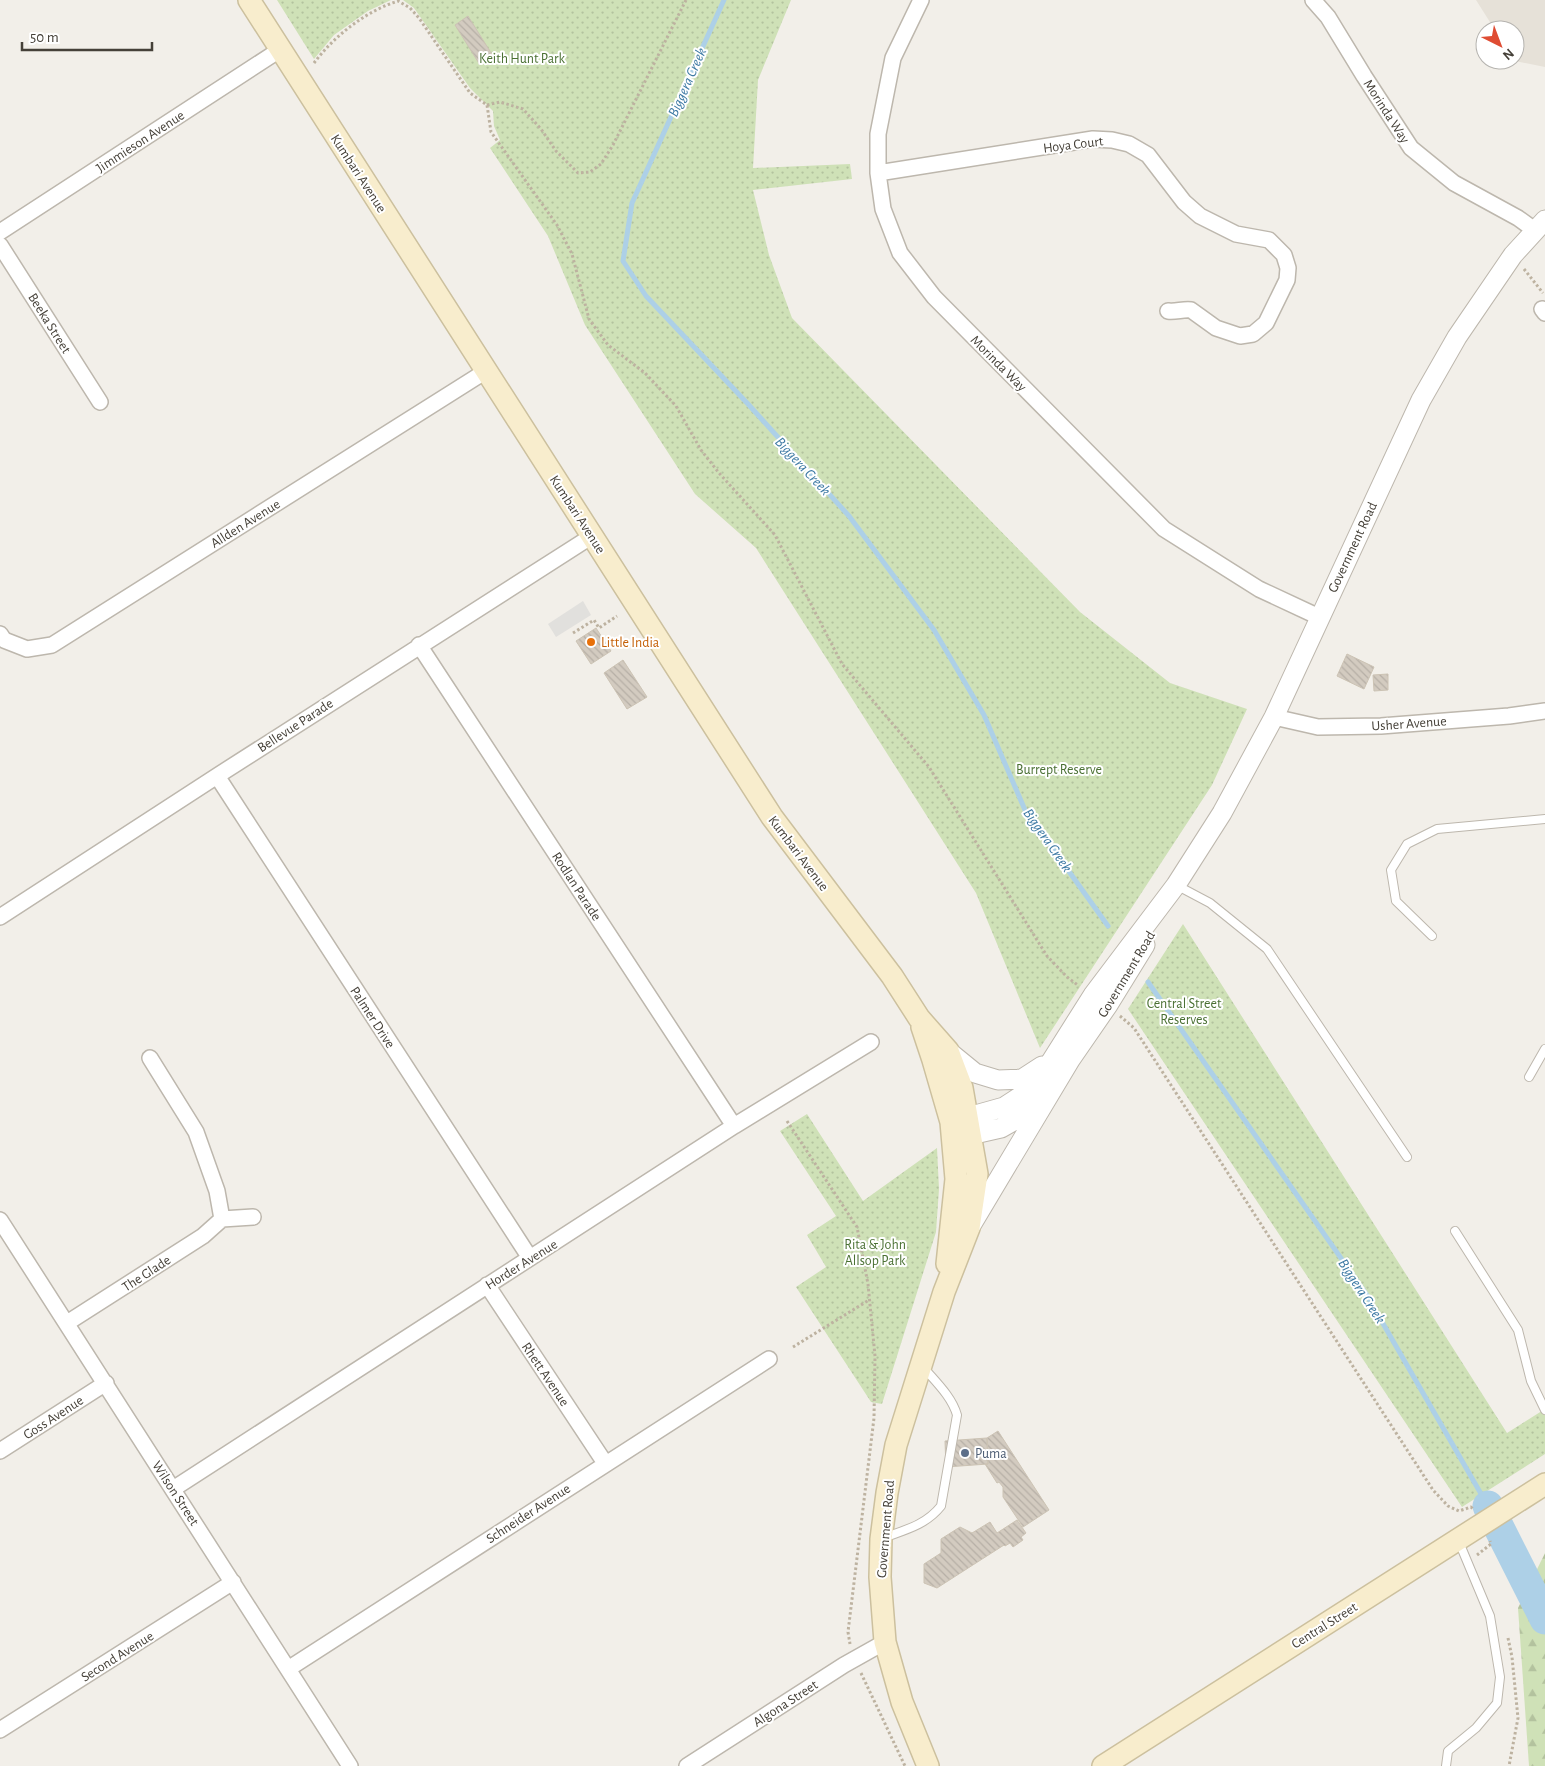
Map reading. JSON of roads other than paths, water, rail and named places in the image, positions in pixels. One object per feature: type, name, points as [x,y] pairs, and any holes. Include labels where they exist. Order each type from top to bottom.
[{"type":"main road","name":"Kumbari Avenue","points":[[249,0],[772,817],[892,976],[919,1018],[948,1051],[962,1088],[961,1129]]},
{"type":"main road","name":"Kumbari Avenue","points":[[919,1018],[933,1060],[961,1129]]},
{"type":"main road","name":"Government Road","points":[[928,1766],[902,1702],[885,1642],[880,1577],[886,1493],[896,1445],[944,1292],[969,1228],[977,1174],[961,1129]]},
{"type":"main road","name":"Government Road","points":[[944,1292],[961,1129]]},
{"type":"main road","name":"Central Street","points":[[1102,1766],[1458,1540],[1489,1533],[1522,1499],[1545,1484]]},
{"type":"street","name":"Morinda Way","points":[[921,0],[893,58],[878,134],[878,173],[883,209],[900,252],[934,297],[1164,529],[1259,589],[1319,617]]},
{"type":"street","name":"Morinda Way","points":[[1313,0],[1328,17],[1411,148],[1454,183],[1518,218],[1540,225]]},
{"type":"street","name":"Jimmieson Avenue","points":[[0,232],[280,49]]},
{"type":"street","name":"Hoya Court","points":[[878,173],[1093,139],[1112,140],[1129,144],[1148,155],[1184,202],[1200,216],[1236,234],[1269,240],[1284,255],[1288,268],[1287,280],[1269,318],[1253,334],[1240,336],[1216,328],[1191,310],[1168,311]]},
{"type":"street","name":"Government Road","points":[[969,1228],[1064,1055],[1093,995],[1176,885],[1222,813],[1274,717],[1421,400],[1456,337],[1513,256],[1540,225]]},
{"type":"street","name":"Beeka Street","points":[[0,245],[100,402]]},
{"type":"street","name":"Allden Avenue","points":[[0,634],[4,640],[27,649],[52,644],[486,371]]},
{"type":"street","name":"Bellevue Parade","points":[[0,917],[419,645],[592,536]]},
{"type":"street","name":"Rodlan Parade","points":[[419,645],[734,1126]]},
{"type":"street","name":"Usher Avenue","points":[[1274,717],[1318,727],[1381,726],[1509,716],[1545,711]]},
{"type":"street","name":"Palmer Drive","points":[[217,776],[530,1258]]},
{"type":"street","name":"Government Road","points":[[961,1129],[1004,1107],[1024,1094],[1064,1055],[1108,1005],[1150,938],[1176,885]]},
{"type":"street","name":"Horder Avenue","points":[[173,1489],[734,1126],[871,1042]]},
{"type":"street","name":"Government Road","points":[[948,1051],[975,1073],[998,1080],[1022,1079],[1064,1055]]},
{"type":"street","points":[[150,1058],[196,1132],[217,1190],[222,1219],[253,1217]]},
{"type":"street","name":"The Glade","points":[[67,1323],[203,1236],[222,1219]]},
{"type":"street","name":"Wilson Street","points":[[0,1220],[350,1766]]},
{"type":"street","name":"Rhett Avenue","points":[[487,1285],[605,1464]]},
{"type":"street","name":"Schneider Avenue","points":[[288,1669],[769,1359]]},
{"type":"street","name":"Goss Avenue","points":[[0,1451],[106,1383]]},
{"type":"street","name":"Second Avenue","points":[[0,1730],[233,1582]]},
{"type":"street","name":"Algona Street","points":[[687,1766],[844,1665],[885,1642]]},
{"type":"lane","points":[[1432,936],[1396,901],[1391,870],[1407,844],[1437,829],[1545,819]]},
{"type":"lane","points":[[1176,885],[1210,903],[1267,949],[1406,1157]]},
{"type":"lane","points":[[1529,1077],[1545,1049]]},
{"type":"lane","points":[[1455,1231],[1518,1330],[1531,1381],[1545,1410]]},
{"type":"lane","points":[[882,1539],[923,1523],[934,1515],[941,1506],[958,1415],[950,1399],[921,1364]]},
{"type":"lane","points":[[1446,1766],[1448,1751],[1476,1728],[1497,1704],[1500,1676],[1490,1616],[1458,1540]]},
{"type":"waterway","name":"Biggera Creek","points":[[724,0],[632,203],[623,261],[646,296],[748,404],[849,516],[934,630],[984,715],[1025,810],[1108,926]]},
{"type":"waterway","name":"Biggera Creek","points":[[1148,982],[1366,1294],[1488,1506]]},
{"type":"waterway","name":"Biggera Creek","points":[[1488,1506],[1545,1619]]},
{"type":"place","name":"Little India","points":[[591,642]]},
{"type":"place","name":"Puma","points":[[965,1453]]},
{"type":"park label","name":"Keith Hunt Park","points":[[522,58]]},
{"type":"park label","name":"Burrept Reserve","points":[[1059,769]]},
{"type":"park label","name":"Central Street Reserves","points":[[1184,1012]]},
{"type":"park label","name":"Rita & John Allsop Park","points":[[875,1252]]}]
